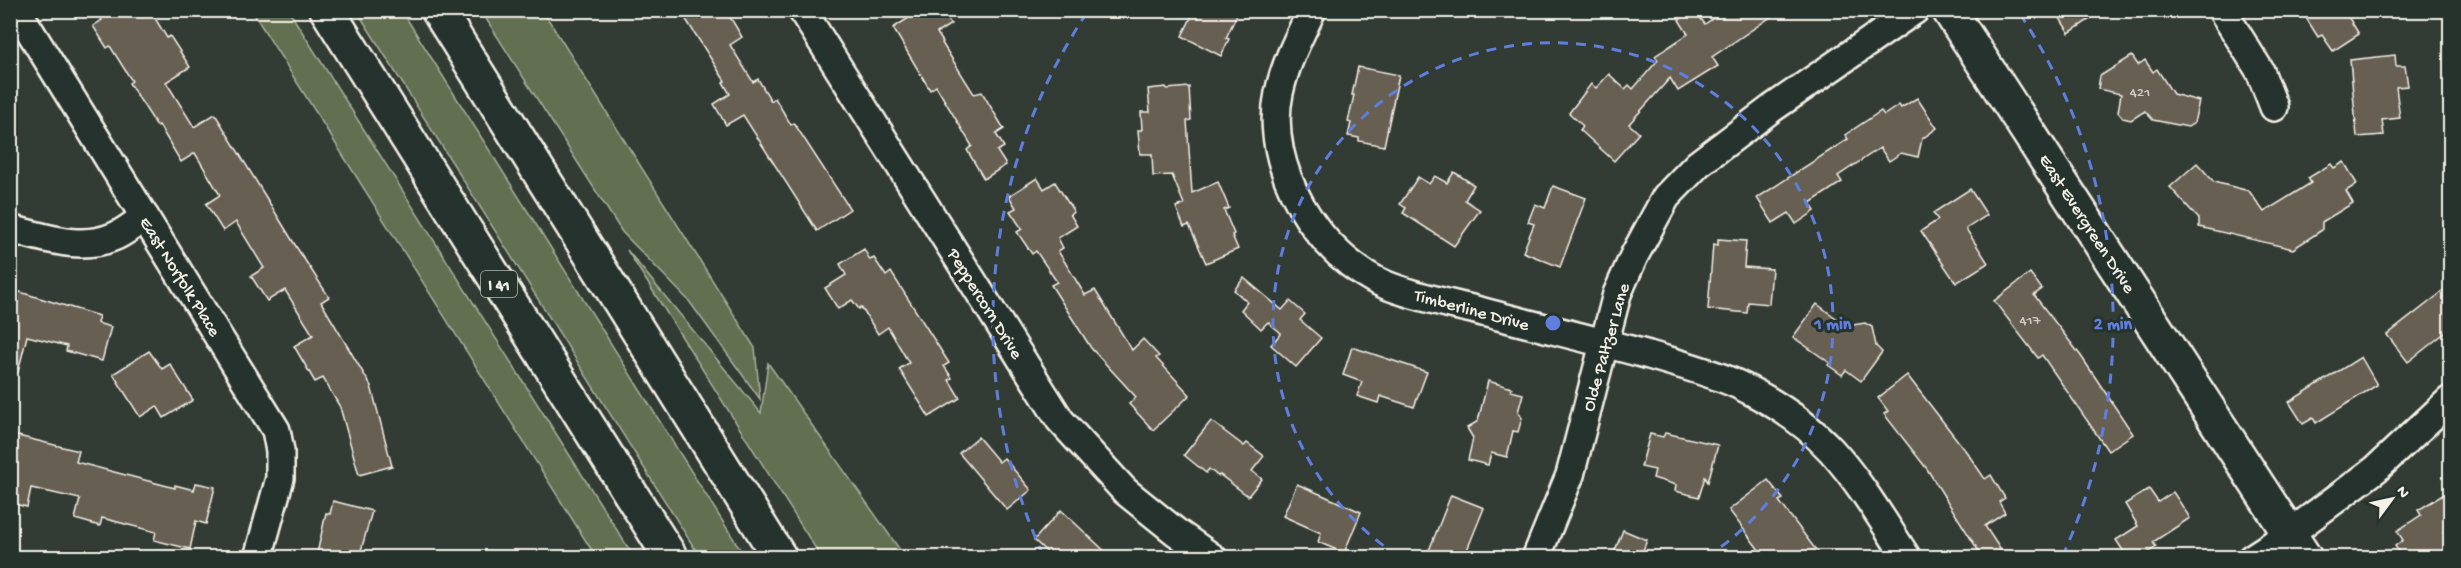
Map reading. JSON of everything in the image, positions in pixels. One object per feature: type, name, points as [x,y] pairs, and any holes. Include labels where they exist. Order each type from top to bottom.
[{"type":"main road","name":"I 41","points":[[327,10],[671,558]]},
{"type":"main road","points":[[438,10],[780,558]]},
{"type":"main road","name":"East Evergreen Drive","points":[[1949,10],[2297,546]]},
{"type":"street","name":"East Norfolk Place","points":[[17,10],[276,430],[280,451],[280,477],[258,558]]},
{"type":"street","name":"Peppercorn Drive","points":[[802,10],[1060,420],[1125,490],[1176,532],[1213,558]]},
{"type":"street","name":"Timberline Drive","points":[[1312,10],[1287,63],[1278,94],[1276,121],[1282,158],[1293,193],[1312,224],[1349,264],[1384,284],[1428,298],[1673,362],[1738,385],[1798,421],[1831,450],[1865,493],[1906,558]]},
{"type":"street","name":"Olde Paltzer Lane","points":[[1536,558],[1570,475],[1617,294],[1634,256],[1666,197],[1698,164],[1771,109],[1915,10]]},
{"type":"street","points":[[2222,10],[2260,70],[2274,107]]},
{"type":"street","points":[[10,229],[57,240],[79,243],[97,242],[114,237],[145,217]]},
{"type":"street","points":[[2252,558],[2297,546],[2451,400]]},
{"type":"green space","points":[[252,11],[289,11],[634,557],[596,557]]},
{"type":"green space","points":[[357,11],[402,11],[745,557],[700,557]]},
{"type":"green space","points":[[481,11],[543,11],[755,348],[760,399],[689,301],[622,232]]},
{"type":"green space","points":[[627,250],[761,413],[768,363],[905,557],[821,557]]},
{"type":"building","points":[[96,10],[150,10],[167,38],[170,36],[190,67],[166,82],[194,127],[215,114],[329,297],[321,302],[371,386],[392,466],[359,475],[340,407],[323,378],[315,382],[294,346],[313,335],[285,290],[267,301],[251,276],[264,268],[236,222],[223,231],[206,204],[220,195],[195,153],[181,162],[159,125],[157,126],[129,83],[132,81],[110,46],[107,48],[93,26],[102,20]]},
{"type":"building","points":[[680,10],[726,10],[742,37],[730,45],[753,82],[758,79],[771,101],[775,98],[791,125],[794,123],[850,209],[817,231],[743,115],[726,125],[714,104],[730,94],[723,82],[725,81]]},
{"type":"building","points":[[921,10],[942,10],[951,24],[937,33],[942,43],[974,94],[982,92],[1004,129],[996,134],[1004,147],[997,151],[1006,165],[984,179],[967,150],[972,146],[936,86],[930,90],[893,28]]},
{"type":"building","points":[[1195,10],[1239,10],[1226,38],[1229,39],[1221,56],[1182,36]]},
{"type":"building","points":[[1694,10],[1705,24],[1725,10],[1781,10],[1712,57],[1718,66],[1678,91],[1670,78],[1629,124],[1639,133],[1614,161],[1580,130],[1583,126],[1569,113],[1591,84],[1596,88],[1609,74],[1625,89],[1629,85],[1633,89],[1658,60],[1655,56],[1688,34],[1679,20]]},
{"type":"building","points":[[2055,10],[2104,10],[2069,33]]},
{"type":"building","points":[[2301,10],[2344,10],[2359,34],[2333,51],[2322,35],[2318,37]]},
{"type":"building","points":[[2395,55],[2396,66],[2405,66],[2408,86],[2396,87],[2400,118],[2382,120],[2384,135],[2357,137],[2350,60]]},
{"type":"building","points":[[2132,56],[2138,65],[2145,60],[2153,72],[2157,69],[2173,94],[2199,101],[2194,123],[2188,127],[2153,120],[2145,111],[2131,120],[2123,118],[2118,112],[2121,94],[2098,89],[2100,76]]},
{"type":"building","points":[[1358,67],[1399,75],[1384,146],[1359,141],[1359,138],[1348,136],[1351,123],[1348,122]]},
{"type":"building","points":[[1166,87],[1167,89],[1189,87],[1191,120],[1187,121],[1192,193],[1218,182],[1229,208],[1224,210],[1238,249],[1206,263],[1189,225],[1184,227],[1176,207],[1184,204],[1172,175],[1153,176],[1152,154],[1140,154],[1138,130],[1142,130],[1141,112],[1150,112],[1148,89]]},
{"type":"building","points":[[1917,98],[1937,128],[1922,139],[1918,157],[1901,153],[1889,161],[1880,148],[1838,176],[1842,182],[1810,203],[1815,211],[1796,224],[1789,213],[1773,223],[1757,198],[1848,139],[1845,135],[1881,111],[1884,115],[1899,105],[1901,108]]},
{"type":"building","points":[[2344,162],[2357,184],[2346,191],[2353,203],[2322,222],[2322,230],[2293,249],[2199,227],[2199,219],[2170,187],[2197,163],[2214,182],[2249,191],[2264,212],[2311,183],[2308,178],[2331,164],[2334,168]]},
{"type":"building","points":[[1454,172],[1474,185],[1465,200],[1480,210],[1454,246],[1403,213],[1406,208],[1400,204],[1418,177],[1429,184],[1435,176],[1447,183]]},
{"type":"building","points":[[1037,178],[1044,189],[1055,182],[1074,212],[1070,214],[1077,226],[1058,238],[1063,248],[1058,251],[1085,295],[1095,290],[1132,350],[1143,339],[1159,356],[1156,358],[1190,395],[1153,430],[1129,404],[1136,397],[1091,348],[1051,285],[1057,282],[1036,251],[1032,254],[1017,232],[1022,229],[1010,211],[1016,208],[1009,196]]},
{"type":"building","points":[[1553,186],[1586,198],[1560,267],[1523,252],[1534,224],[1528,222],[1535,204],[1545,208]]},
{"type":"building","points":[[1970,189],[1987,215],[1966,229],[1988,263],[1956,283],[1921,231],[1938,220],[1933,213]]},
{"type":"building","points":[[1718,239],[1746,241],[1744,267],[1772,269],[1769,304],[1748,302],[1747,313],[1708,309],[1713,244],[1718,245]]},
{"type":"building","points":[[864,249],[870,260],[874,258],[886,276],[891,272],[949,363],[944,366],[960,398],[929,417],[899,369],[909,363],[888,327],[878,334],[861,307],[859,309],[852,300],[838,309],[825,288],[846,275],[840,264]]},
{"type":"building","points":[[2030,273],[2042,289],[2034,295],[2081,356],[2133,434],[2108,451],[2042,355],[2038,358],[1994,301]]},
{"type":"building","points":[[1244,278],[1282,310],[1290,301],[1305,314],[1300,320],[1321,338],[1296,367],[1271,345],[1281,333],[1268,322],[1261,329],[1241,310],[1247,302],[1234,290]]},
{"type":"building","points":[[2451,285],[2451,328],[2408,362],[2387,335]]},
{"type":"building","points":[[10,289],[99,316],[97,323],[111,327],[102,361],[66,351],[67,346],[27,336],[18,372],[10,371]]},
{"type":"building","points":[[1817,304],[1847,326],[1865,323],[1872,327],[1876,346],[1882,352],[1861,381],[1846,370],[1842,375],[1828,365],[1830,363],[1793,337]]},
{"type":"building","points":[[1352,347],[1427,372],[1414,407],[1380,396],[1378,403],[1357,396],[1362,382],[1343,375]]},
{"type":"building","points":[[149,351],[162,369],[170,364],[193,400],[164,418],[157,406],[140,417],[113,374]]},
{"type":"building","points":[[2361,357],[2377,385],[2316,423],[2313,418],[2303,424],[2289,402]]},
{"type":"building","points":[[1907,375],[1985,479],[1991,475],[2005,498],[1999,502],[2005,513],[1985,526],[2006,558],[1983,558],[1927,469],[1884,414],[1888,411],[1878,398]]},
{"type":"building","points":[[1488,381],[1523,394],[1518,412],[1522,418],[1518,432],[1513,431],[1507,457],[1491,453],[1488,465],[1468,460],[1473,438],[1467,428],[1478,421]]},
{"type":"building","points":[[1211,421],[1244,446],[1247,443],[1264,456],[1252,471],[1262,479],[1248,496],[1220,475],[1218,476],[1209,469],[1206,473],[1184,455]]},
{"type":"building","points":[[1665,433],[1718,445],[1708,482],[1705,477],[1699,497],[1675,491],[1676,485],[1653,478],[1655,470],[1641,467],[1650,434],[1663,437]]},
{"type":"building","points":[[14,435],[79,451],[76,462],[175,488],[175,485],[194,490],[196,483],[215,487],[206,524],[196,521],[190,549],[154,540],[156,532],[102,518],[100,526],[75,519],[80,499],[31,488],[27,507],[10,503],[10,448]]},
{"type":"building","points":[[978,437],[999,462],[1004,458],[1031,490],[1007,510],[959,453]]},
{"type":"building","points":[[1768,480],[1783,499],[1779,501],[1822,558],[1765,558],[1729,510]]},
{"type":"building","points":[[1297,484],[1361,512],[1344,553],[1318,542],[1321,533],[1283,516]]},
{"type":"building","points":[[2149,489],[2158,502],[2173,492],[2190,518],[2153,542],[2156,547],[2140,558],[2128,558],[2116,540],[2138,526],[2125,504]]},
{"type":"building","points":[[2451,490],[2451,528],[2443,532],[2451,546],[2433,558],[2402,558],[2395,546],[2403,540],[2397,531],[2421,515],[2418,510]]},
{"type":"building","points":[[1451,495],[1484,508],[1465,555],[1457,552],[1455,558],[1426,558]]},
{"type":"building","points":[[333,501],[372,511],[359,558],[316,558],[326,513],[330,514]]},
{"type":"building","points":[[1061,510],[1112,558],[1053,558],[1034,540]]},
{"type":"building","points":[[1623,530],[1647,540],[1640,558],[1612,558]]}]
